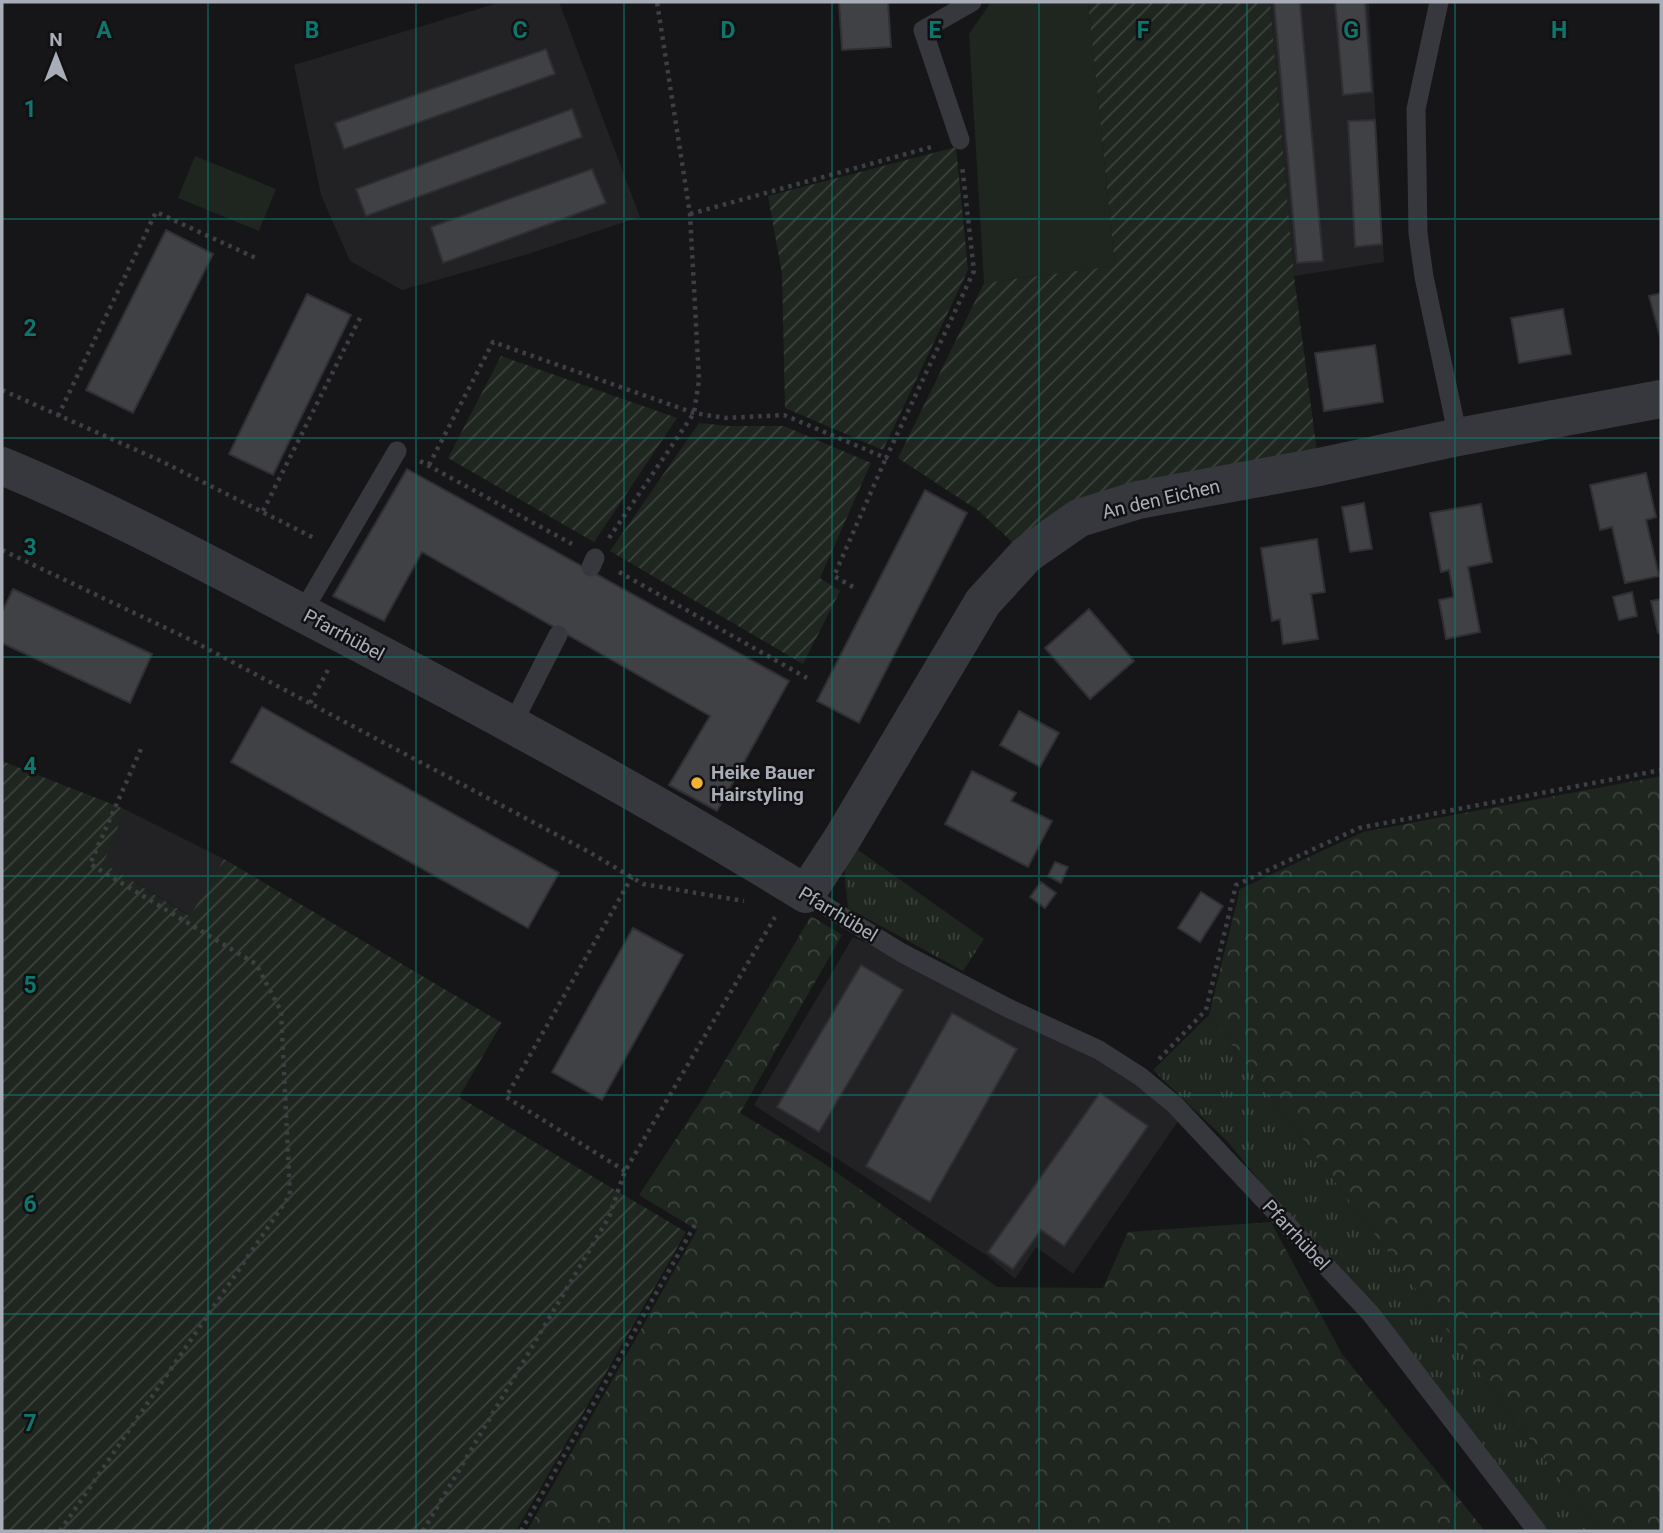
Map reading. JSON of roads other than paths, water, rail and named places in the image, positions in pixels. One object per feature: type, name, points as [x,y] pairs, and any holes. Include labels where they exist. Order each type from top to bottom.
[{"type":"street","name":"An den Eichen","points":[[806,894],[842,839],[983,602],[1026,555],[1080,519],[1138,500],[1661,399]]},
{"type":"street","name":"Pfarrhübel","points":[[2,466],[133,524],[513,723],[806,894]]},
{"type":"lane","points":[[960,140],[923,30],[972,2]]},
{"type":"lane","points":[[1439,2],[1416,109],[1418,233],[1424,277],[1458,437]]},
{"type":"lane","points":[[302,613],[397,451]]},
{"type":"lane","points":[[513,723],[558,635]]},
{"type":"lane","name":"Pfarrhübel","points":[[806,894],[902,953],[1008,1008],[1099,1050],[1141,1077],[1175,1105],[1371,1314],[1537,1531]]},
{"type":"place","name":"Heike Bauer Hairstyling","points":[[697,783]]}]
